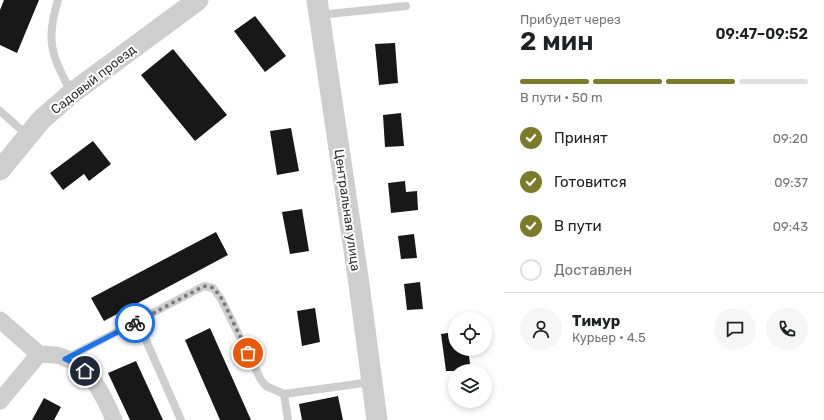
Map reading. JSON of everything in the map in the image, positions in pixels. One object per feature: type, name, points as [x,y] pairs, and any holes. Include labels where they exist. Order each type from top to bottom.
[{"type":"street","name":"Садовый проезд","points":[[0,170],[41,120],[72,93],[198,0]]},
{"type":"street","name":"Центральная улица","points":[[318,7],[377,420]]},
{"type":"street","points":[[0,320],[39,354],[60,356],[78,365],[92,377],[104,396],[114,420]]},
{"type":"street","points":[[0,401],[39,354]]},
{"type":"lane","points":[[58,0],[54,12],[51,45],[54,60],[72,93]]},
{"type":"lane","points":[[318,7],[406,6]]},
{"type":"lane","points":[[0,111],[28,135]]},
{"type":"lane","points":[[65,359],[204,286],[214,288],[222,299],[260,380],[266,386],[284,394],[372,382]]},
{"type":"lane","points":[[138,322],[181,420]]},
{"type":"lane","points":[[284,394],[288,420]]},
{"type":"building","points":[[4,0],[39,0],[17,53],[0,45],[0,10]]},
{"type":"building","points":[[255,16],[286,56],[265,72],[234,31]]},
{"type":"building","points":[[395,43],[398,83],[379,85],[375,44]]},
{"type":"building","points":[[173,49],[227,115],[195,141],[141,75]]},
{"type":"building","points":[[401,113],[404,146],[385,147],[383,115]]},
{"type":"building","points":[[291,128],[299,171],[277,175],[270,131]]},
{"type":"building","points":[[93,141],[111,164],[89,181],[84,174],[63,190],[50,173]]},
{"type":"building","points":[[405,181],[406,192],[417,191],[418,210],[391,213],[388,183]]},
{"type":"building","points":[[302,209],[309,251],[290,254],[282,212]]},
{"type":"building","points":[[216,232],[228,255],[104,321],[91,298]]},
{"type":"building","points":[[414,234],[417,258],[401,259],[398,236]]},
{"type":"building","points":[[420,282],[423,309],[407,310],[404,284]]},
{"type":"building","points":[[315,308],[320,342],[302,346],[297,311]]},
{"type":"building","points":[[210,328],[251,420],[220,420],[185,340]]},
{"type":"building","points":[[448,333],[448,356],[469,356],[470,364],[448,364],[448,371],[446,371],[441,334]]},
{"type":"building","points":[[136,361],[163,420],[130,420],[108,373]]},
{"type":"building","points":[[338,396],[343,420],[302,420],[299,404]]},
{"type":"building","points":[[44,398],[61,407],[54,420],[32,420]]},
{"type":"way so far","points":[[135,323],[204,286],[214,288],[222,299],[248,353]]},
{"type":"route","points":[[85,371],[78,365],[65,359],[135,323]]}]
